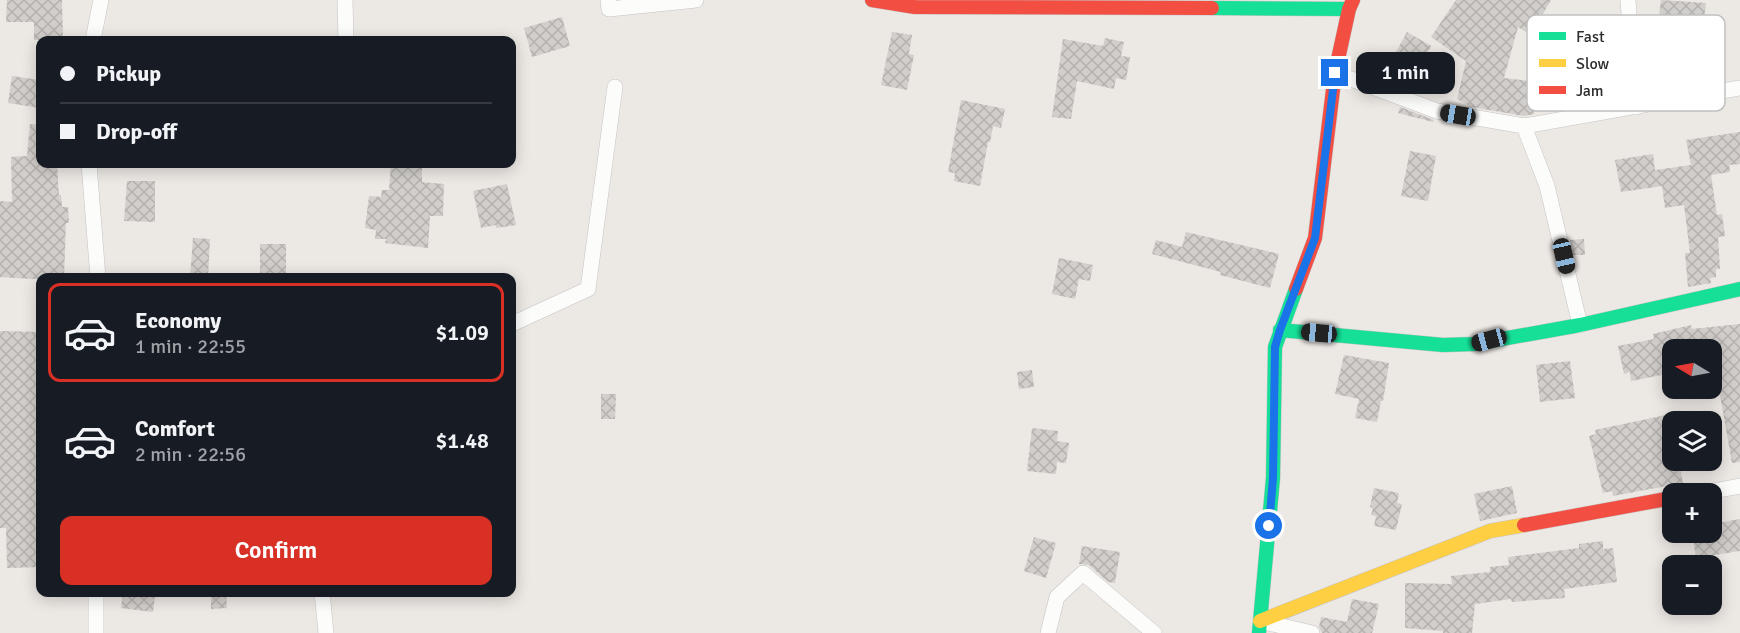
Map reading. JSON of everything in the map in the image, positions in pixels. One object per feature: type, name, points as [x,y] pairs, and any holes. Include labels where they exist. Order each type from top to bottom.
[{"type":"street","points":[[94,36],[102,0]]},
{"type":"street","points":[[345,0],[346,36]]},
{"type":"street","points":[[608,0],[609,9],[696,0]]},
{"type":"street","points":[[872,0],[915,8],[1351,4],[1335,73],[1315,238],[1275,347],[1273,478],[1260,627]]},
{"type":"street","points":[[1628,0],[1629,15]]},
{"type":"street","points":[[1335,73],[1437,111],[1524,126],[1608,111]]},
{"type":"street","points":[[516,322],[588,289],[615,87]]},
{"type":"street","points":[[1725,91],[1740,88]]},
{"type":"street","points":[[1524,126],[1548,186],[1580,325]]},
{"type":"street","points":[[89,168],[98,273]]},
{"type":"street","points":[[1280,330],[1443,345],[1474,344],[1580,325],[1740,289]]},
{"type":"street","points":[[1722,489],[1740,486]]},
{"type":"street","points":[[1260,627],[1490,531],[1662,500]]},
{"type":"street","points":[[1048,633],[1057,597],[1083,573],[1154,633]]},
{"type":"street","points":[[96,597],[96,633]]},
{"type":"street","points":[[322,597],[326,633]]},
{"type":"street","points":[[1260,627],[1312,633]]},
{"type":"building","points":[[7,0],[62,0],[63,36],[36,36],[34,40],[34,22],[6,22]]},
{"type":"building","points":[[1456,0],[1551,0],[1542,15],[1527,15],[1527,33],[1518,27],[1504,78],[1527,81],[1527,111],[1534,111],[1534,114],[1524,116],[1472,107],[1457,99],[1466,61],[1431,37]]},
{"type":"building","points":[[1661,0],[1706,3],[1704,15],[1659,15]]},
{"type":"building","points":[[562,17],[570,46],[532,57],[524,28]]},
{"type":"building","points":[[892,32],[912,35],[909,54],[914,55],[907,90],[881,85]]},
{"type":"building","points":[[1407,32],[1431,46],[1415,76],[1390,63]]},
{"type":"building","points":[[1105,38],[1124,42],[1121,56],[1130,57],[1126,80],[1116,78],[1114,89],[1077,81],[1071,119],[1052,117],[1063,39],[1103,46]]},
{"type":"building","points":[[12,76],[36,79],[36,107],[8,103]]},
{"type":"building","points":[[961,100],[1005,109],[1001,128],[993,126],[980,186],[954,181],[955,173],[948,172]]},
{"type":"building","points":[[1400,107],[1434,120],[1433,122],[1398,113]]},
{"type":"building","points":[[30,124],[36,125],[36,168],[57,168],[62,207],[68,207],[69,223],[66,223],[64,273],[36,273],[36,279],[0,277],[0,201],[12,202],[11,157],[27,156]]},
{"type":"building","points":[[1740,132],[1740,164],[1729,165],[1730,172],[1711,175],[1717,215],[1722,214],[1725,236],[1718,237],[1720,269],[1716,269],[1716,277],[1710,278],[1711,283],[1688,287],[1685,253],[1690,253],[1684,205],[1665,208],[1662,186],[1621,192],[1615,160],[1653,154],[1655,170],[1691,165],[1686,140]]},
{"type":"building","points":[[1410,151],[1436,156],[1428,201],[1401,196]]},
{"type":"building","points":[[391,168],[422,168],[422,182],[444,184],[443,216],[430,216],[428,248],[385,243],[386,239],[375,239],[376,230],[365,228],[369,196],[381,197],[382,190],[389,190]]},
{"type":"building","points":[[127,181],[155,181],[155,222],[124,221]]},
{"type":"building","points":[[507,184],[516,225],[481,228],[473,191]]},
{"type":"building","points":[[1186,232],[1279,254],[1270,288],[1220,275],[1221,272],[1152,254],[1156,240],[1182,247]]},
{"type":"building","points":[[193,238],[210,239],[208,273],[190,273]]},
{"type":"building","points":[[1584,239],[1585,255],[1573,255],[1570,240]]},
{"type":"building","points":[[260,244],[286,244],[286,273],[260,273]]},
{"type":"building","points":[[1059,258],[1093,265],[1090,281],[1079,279],[1075,299],[1052,294]]},
{"type":"building","points":[[1740,324],[1740,462],[1732,463],[1721,399],[1722,339],[1662,339],[1662,375],[1631,381],[1630,372],[1624,374],[1618,346],[1654,339],[1653,334],[1691,325],[1692,329]]},
{"type":"building","points":[[0,331],[36,332],[36,567],[7,568],[6,528],[0,528]]},
{"type":"building","points":[[1344,355],[1389,363],[1377,422],[1355,418],[1359,399],[1335,394]]},
{"type":"building","points":[[1570,361],[1575,398],[1540,402],[1536,365]]},
{"type":"building","points":[[1032,370],[1034,387],[1019,389],[1017,372]]},
{"type":"building","points":[[601,394],[616,394],[615,419],[601,419]]},
{"type":"building","points":[[1662,416],[1662,471],[1681,471],[1683,483],[1662,483],[1662,487],[1613,496],[1612,491],[1603,493],[1589,436],[1596,434],[1595,430]]},
{"type":"building","points":[[1032,428],[1058,431],[1057,441],[1069,443],[1066,463],[1057,462],[1056,474],[1027,471]]},
{"type":"building","points":[[1512,486],[1517,513],[1480,521],[1474,494]]},
{"type":"building","points":[[1374,488],[1399,493],[1397,503],[1402,504],[1396,530],[1374,526],[1376,516],[1371,515],[1373,508],[1370,507]]},
{"type":"building","points":[[1740,519],[1740,551],[1696,555],[1694,543],[1722,543],[1722,522]]},
{"type":"building","points":[[1034,537],[1056,543],[1046,578],[1024,571]]},
{"type":"building","points":[[1603,541],[1603,549],[1613,548],[1617,582],[1564,589],[1565,598],[1512,602],[1511,599],[1475,604],[1472,633],[1443,633],[1443,631],[1405,628],[1405,583],[1452,584],[1451,576],[1490,572],[1490,567],[1509,565],[1508,557],[1579,548],[1579,544]]},
{"type":"building","points":[[1082,546],[1120,552],[1115,583],[1108,582],[1089,565],[1079,564]]},
{"type":"building","points":[[122,597],[155,597],[153,612],[121,608]]},
{"type":"building","points":[[211,597],[226,597],[227,608],[211,609]]},
{"type":"building","points":[[1352,599],[1379,604],[1372,633],[1322,633],[1319,627],[1321,617],[1347,622]]},
{"type":"traffic: fast","points":[[1212,8],[1349,9]]},
{"type":"traffic: fast","points":[[1259,633],[1273,478],[1275,347],[1296,289]]},
{"type":"traffic: fast","points":[[1280,330],[1443,345],[1474,344],[1580,325],[1740,289]]},
{"type":"traffic: slow","points":[[1260,621],[1490,531],[1524,525]]},
{"type":"traffic: jam","points":[[872,0],[915,7],[1212,8]]},
{"type":"traffic: jam","points":[[1296,289],[1315,238],[1335,73],[1353,0]]},
{"type":"traffic: jam","points":[[1524,525],[1662,500]]},
{"type":"route","points":[[1269,526],[1273,478],[1275,347],[1315,238],[1335,73]]}]
